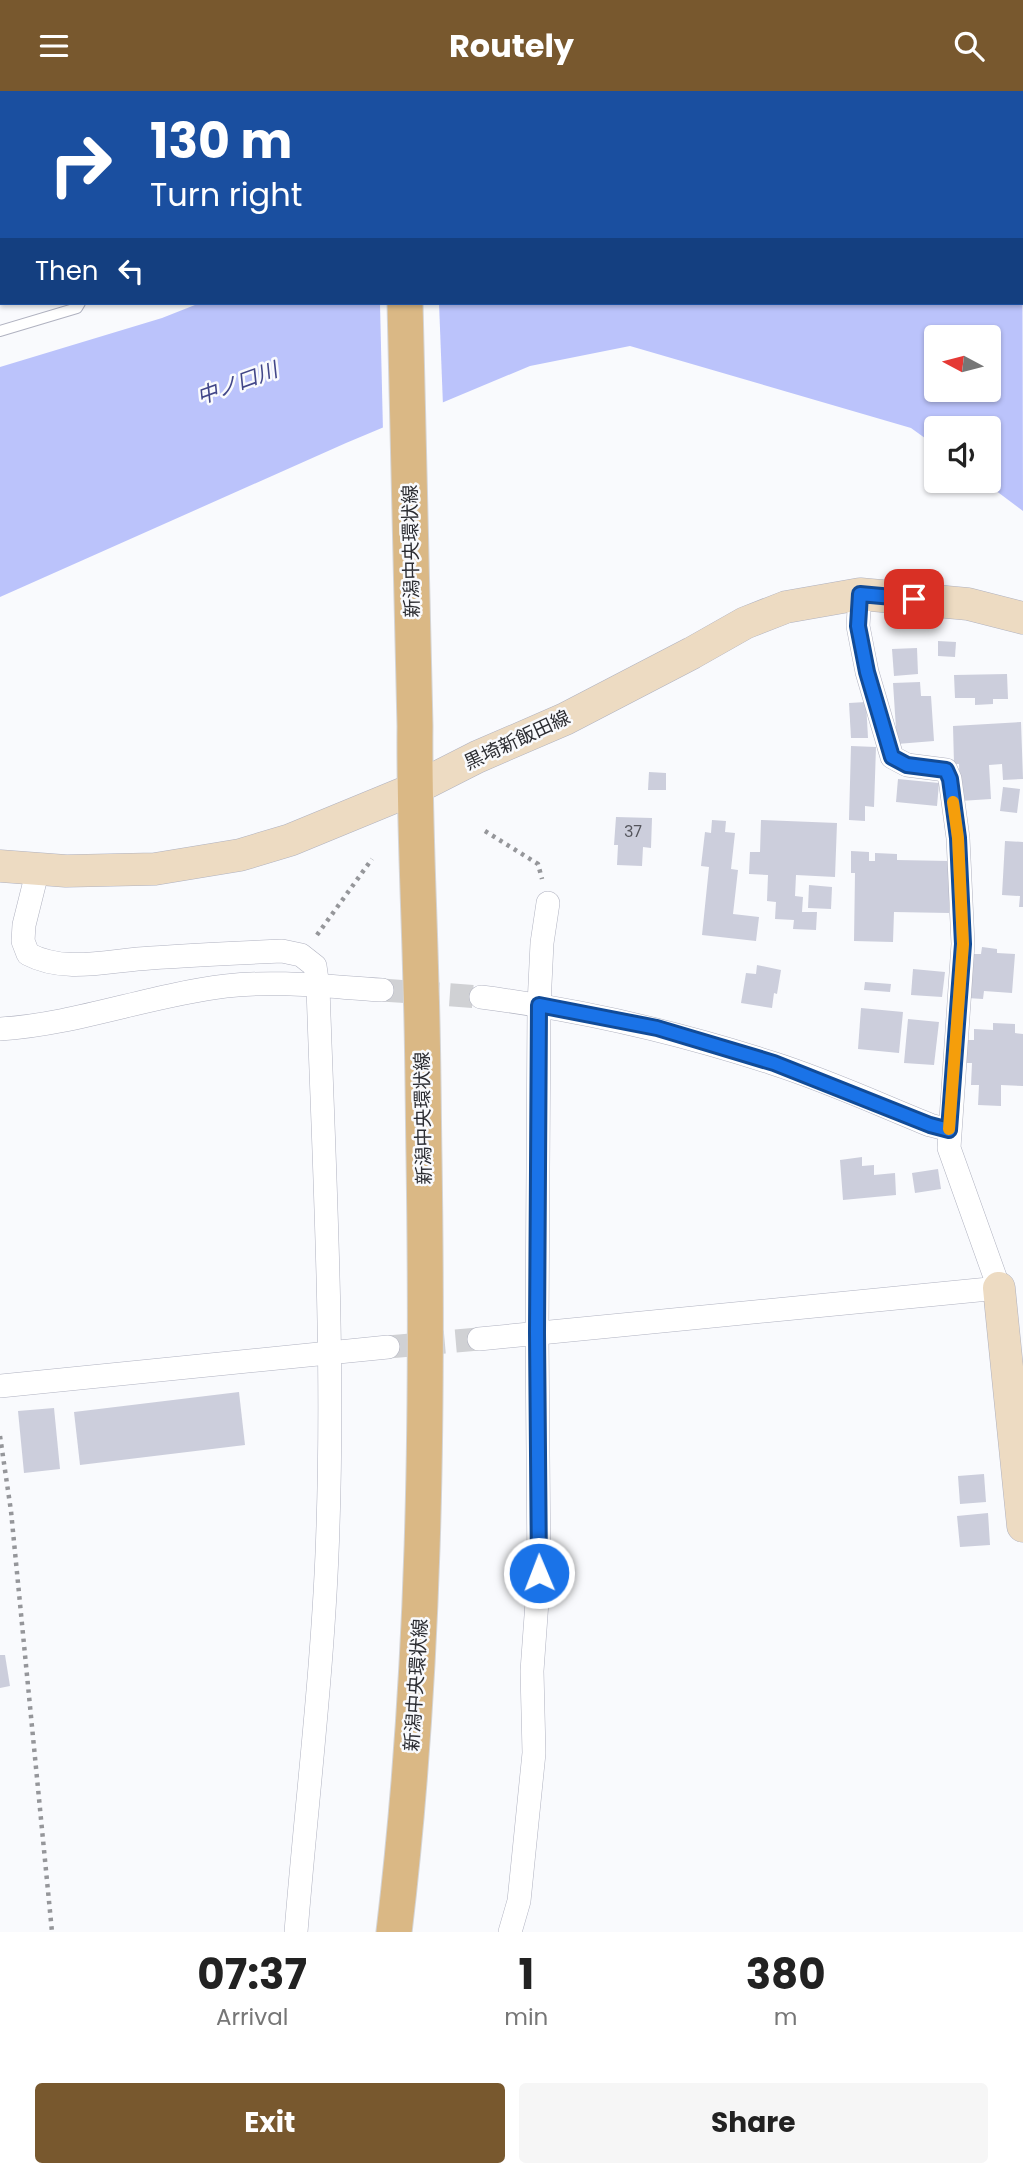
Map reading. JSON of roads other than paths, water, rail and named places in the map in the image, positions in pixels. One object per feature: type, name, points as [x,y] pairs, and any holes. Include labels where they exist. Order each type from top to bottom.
[{"type":"main road","name":"新潟中央環状線","points":[[394,1932],[413,1735],[422,1585],[425,1414],[424,1162],[405,305]]},
{"type":"main road","name":"黒埼新飯田線","points":[[0,866],[102,872],[155,869],[240,855],[290,840],[414,789],[477,757],[565,719],[745,623],[786,607],[860,594],[968,604],[1023,618]]},
{"type":"main road","points":[[999,1288],[1023,1526]]},
{"type":"street","points":[[479,1339],[999,1288],[949,1148],[963,944],[958,838],[950,779],[946,770],[907,765],[892,757],[867,672],[858,626],[860,594]]},
{"type":"street","points":[[38,869],[23,941],[28,954],[42,961],[75,965],[282,951],[301,955],[315,966],[318,987],[330,1354],[328,1527],[318,1706],[296,1932]]},
{"type":"street","points":[[510,1932],[519,1901],[534,1753],[532,1671],[539,1573],[539,1005],[542,943],[548,903]]},
{"type":"street","points":[[0,1029],[38,1026],[173,995],[260,982],[382,990]]},
{"type":"street","points":[[481,997],[539,1005],[657,1028],[761,1059],[949,1130]]},
{"type":"street","points":[[0,1386],[388,1347]]},
{"type":"lane","points":[[0,331],[77,308],[79,305]]},
{"type":"water","name":"中ノ口川","points":[[195,305],[1022,305],[1023,511],[999,493],[1001,416],[924,416],[924,437],[911,428],[630,346],[530,366],[346,443],[0,597],[0,367],[162,318]]},
{"type":"tunnel","points":[[382,990],[481,997]]},
{"type":"tunnel","points":[[388,1347],[479,1339]]}]
